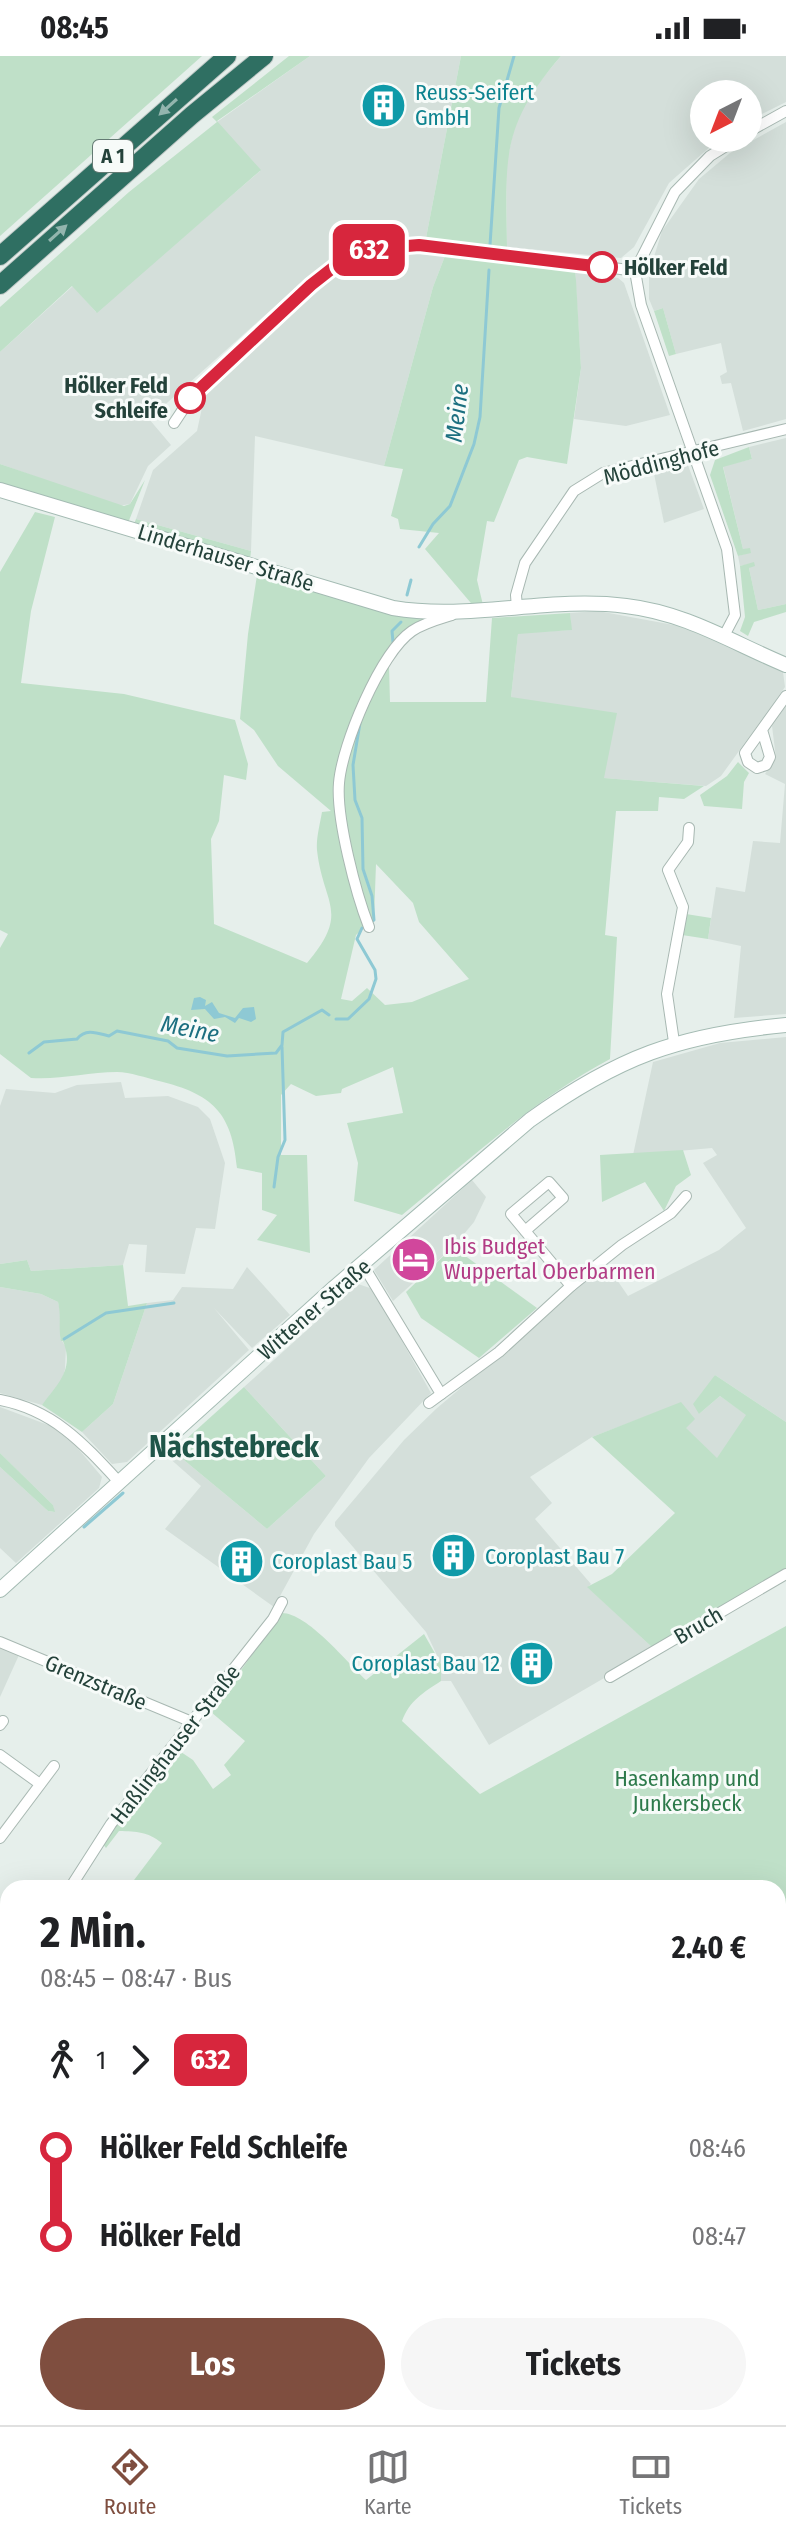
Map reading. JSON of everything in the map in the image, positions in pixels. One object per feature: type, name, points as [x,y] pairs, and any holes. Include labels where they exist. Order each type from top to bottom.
[{"type":"highway","name":"A 1","points":[[0,256],[227,56]]},
{"type":"highway","name":"A 1","points":[[0,285],[192,115],[264,56]]},
{"type":"main road","name":"Linderhauser Straße","points":[[0,490],[393,608],[454,614],[517,608],[624,605],[685,618],[786,665]]},
{"type":"main road","name":"Wittener Straße","points":[[0,1590],[530,1120],[565,1095],[624,1061],[674,1042],[714,1033],[786,1025]]},
{"type":"street","points":[[762,124],[786,111]]},
{"type":"street","points":[[716,152],[675,192],[635,271],[641,305],[694,453],[732,573],[735,615],[725,634]]},
{"type":"street","points":[[174,423],[195,390],[311,285],[334,267],[372,249],[419,245],[635,271]]},
{"type":"street","name":"Möddinghofe","points":[[517,608],[516,595],[525,563],[574,491],[603,473],[786,429]]},
{"type":"street","name":"Linderhauser Straße","points":[[369,927],[340,806],[341,766],[367,695],[403,640],[420,627],[454,614]]},
{"type":"street","points":[[762,730],[786,696]]},
{"type":"street","points":[[674,1042],[667,994],[683,907],[668,870],[688,842],[689,828]]},
{"type":"street","points":[[525,1231],[563,1198],[549,1182],[511,1214],[525,1231],[571,1286]]},
{"type":"street","points":[[429,1403],[499,1352],[571,1286],[622,1245],[671,1213],[686,1196]]},
{"type":"street","points":[[363,1265],[441,1394]]},
{"type":"street","points":[[0,1400],[32,1408],[67,1428],[119,1482]]},
{"type":"street","name":"Bruch","points":[[610,1677],[786,1574]]},
{"type":"street","name":"Haßlinghauser Straße","points":[[75,1880],[111,1824],[273,1619],[282,1602]]},
{"type":"street","name":"Grenzstraße","points":[[0,1642],[192,1722]]},
{"type":"street","points":[[0,1755],[40,1784]]},
{"type":"street","points":[[0,1838],[54,1766]]},
{"type":"shaded area","points":[[310,56],[461,56],[426,238],[381,239],[337,256],[310,275],[149,419],[171,445],[148,466],[130,504],[118,506],[0,464],[0,352],[73,286],[96,312],[260,171],[217,122]]},
{"type":"shaded area","points":[[561,56],[786,56],[786,102],[762,114],[762,80],[690,80],[690,152],[704,152],[669,183],[634,247],[621,258],[507,247],[506,166],[516,118],[535,87]]},
{"type":"shaded area","points":[[786,122],[786,419],[743,431],[731,383],[722,384],[720,376],[727,372],[721,343],[676,354],[663,308],[654,311],[649,299],[649,273],[662,231],[699,179],[732,152],[762,152],[762,135]]},
{"type":"shaded area","points":[[405,253],[445,256],[433,287],[384,466],[255,436],[251,551],[136,519],[153,470],[197,431],[206,389],[338,274],[374,257]]},
{"type":"shaded area","points":[[575,271],[618,278],[624,283],[670,415],[626,426],[574,419],[581,368]]},
{"type":"shaded area","points":[[786,438],[786,604],[758,610],[749,568],[754,563],[740,566],[738,556],[751,552],[743,549],[723,466],[752,459],[749,447]]},
{"type":"shaded area","points":[[685,457],[704,509],[664,523],[652,464]]},
{"type":"shaded area","points":[[598,611],[690,628],[783,672],[785,687],[721,776],[706,786],[603,778],[511,697],[518,633],[571,630],[570,613]]},
{"type":"shaded area","points":[[786,706],[786,1014],[734,1018],[741,946],[708,939],[716,887],[745,892],[753,841],[780,843],[785,784],[765,774],[776,758],[772,726]]},
{"type":"shaded area","points":[[786,1037],[786,1422],[715,1375],[699,1414],[720,1396],[747,1415],[717,1459],[685,1428],[681,1403],[592,1437],[530,1477],[552,1503],[535,1519],[591,1584],[588,1587],[654,1649],[489,1745],[451,1681],[441,1681],[441,1664],[426,1632],[335,1526],[335,1522],[404,1440],[436,1409],[606,1264],[628,1296],[719,1250],[746,1228],[703,1163],[717,1155],[712,1148],[633,1155],[653,1062],[720,1043]]},
{"type":"shaded area","points":[[121,1082],[125,1098],[168,1096],[198,1107],[210,1119],[225,1163],[215,1229],[196,1228],[185,1274],[145,1272],[147,1245],[129,1244],[123,1265],[31,1271],[27,1260],[0,1264],[0,1106],[6,1089],[55,1093],[77,1085]]},
{"type":"shaded area","points":[[472,1180],[486,1197],[474,1222],[453,1247],[393,1301],[374,1270]]},
{"type":"shaded area","points":[[247,1267],[290,1315],[252,1348],[214,1308],[249,1350],[127,1462],[112,1464],[82,1432],[113,1404],[147,1303],[173,1300],[182,1287],[233,1289]]},
{"type":"shaded area","points":[[358,1284],[373,1289],[431,1393],[369,1458],[314,1534],[274,1607],[165,1529],[201,1486],[167,1456],[173,1451],[267,1529],[326,1476],[244,1387]]},
{"type":"shaded area","points":[[0,1287],[41,1294],[58,1302],[62,1319],[60,1338],[66,1347],[65,1369],[61,1385],[42,1405],[0,1393]]},
{"type":"shaded area","points":[[0,1407],[51,1426],[75,1445],[102,1477],[99,1488],[16,1563],[0,1548],[0,1467],[48,1511],[54,1512],[53,1505],[0,1453]]},
{"type":"shaded area","points":[[0,1647],[19,1655],[0,1697]]},
{"type":"green space","points":[[0,56],[202,56],[0,236]]},
{"type":"green space","points":[[289,56],[310,56],[217,121],[261,170],[97,313],[72,286],[0,352],[0,307],[129,192],[217,122],[212,117]]},
{"type":"green space","points":[[461,56],[561,56],[527,103],[511,145],[506,190],[507,247],[426,238]]},
{"type":"green space","points":[[445,256],[575,271],[576,280],[581,368],[567,464],[527,457],[519,460],[494,522],[487,521],[477,580],[484,609],[476,609],[425,549],[439,533],[400,529],[398,519],[391,516],[403,469],[384,466],[433,287]]},
{"type":"green space","points":[[663,308],[676,354],[669,356],[654,311]]},
{"type":"green space","points":[[749,447],[752,459],[723,467],[743,549],[750,548],[751,553],[738,556],[710,475],[715,460]]},
{"type":"green space","points":[[0,464],[124,506],[130,504],[145,480],[128,523],[0,484]]},
{"type":"green space","points":[[35,512],[55,517],[31,611],[21,683],[124,694],[235,720],[248,764],[246,780],[224,775],[219,821],[211,839],[214,924],[307,963],[328,931],[331,919],[317,845],[322,812],[331,811],[278,766],[254,730],[240,719],[257,575],[363,606],[439,618],[408,630],[389,666],[390,702],[486,702],[492,618],[570,613],[572,630],[518,634],[511,697],[617,713],[604,778],[704,786],[684,799],[659,797],[658,811],[616,811],[605,935],[617,937],[610,1059],[528,1112],[402,1215],[354,1201],[358,1163],[347,1123],[403,1113],[393,1067],[342,1089],[341,1093],[316,1096],[291,1084],[281,1095],[281,1155],[307,1155],[310,1253],[257,1240],[277,1215],[262,1210],[262,1173],[237,1168],[224,1119],[206,1099],[177,1086],[122,1072],[31,1078],[0,1054],[0,948],[8,934],[0,930],[0,572]],"holes":[[[376,864],[413,903],[419,922],[469,979],[412,1002],[385,1005],[367,988],[352,1001],[341,999],[356,935],[374,919]]]},
{"type":"green space","points":[[136,519],[251,551],[250,560],[134,524]]},
{"type":"green space","points":[[754,562],[755,566],[749,568],[758,610],[786,604],[786,612],[754,622],[748,636],[740,631],[745,617],[740,566]]},
{"type":"green space","points":[[738,762],[749,773],[744,782],[742,809],[704,806],[700,795],[727,776]]},
{"type":"green space","points":[[686,914],[711,918],[708,939],[682,935]]},
{"type":"green space","points":[[683,1150],[691,1175],[676,1186],[664,1211],[645,1182],[602,1202],[600,1155]]},
{"type":"green space","points":[[453,1247],[537,1308],[479,1358],[421,1318],[406,1292]]},
{"type":"green space","points":[[27,1260],[31,1271],[123,1265],[128,1306],[147,1303],[113,1404],[82,1432],[42,1405],[61,1379],[66,1364],[65,1347],[60,1338],[58,1302],[41,1294],[0,1287],[0,1264]]},
{"type":"green space","points":[[715,1375],[786,1422],[786,1571],[654,1649],[587,1587],[612,1574],[675,1513],[592,1437],[681,1402],[695,1419],[686,1428],[717,1458],[746,1415],[720,1396],[699,1414],[693,1404]]},
{"type":"green space","points":[[244,1387],[326,1476],[267,1529],[173,1451]]},
{"type":"green space","points":[[0,1453],[53,1505],[55,1512],[48,1511],[0,1467]]},
{"type":"green space","name":"Hasenkamp und Junkersbeck","points":[[282,1613],[292,1615],[315,1629],[366,1680],[424,1634],[441,1664],[441,1681],[413,1702],[402,1721],[480,1794],[786,1626],[786,1880],[134,1880],[162,1843],[146,1834],[119,1831],[106,1848],[102,1843],[178,1750],[193,1760],[213,1789],[231,1775],[224,1765],[245,1741],[211,1712]]},
{"type":"water","points":[[194,998],[206,1000],[205,1006],[212,1002],[219,1013],[235,1018],[243,1008],[254,1007],[256,1019],[251,1022],[239,1018],[235,1023],[225,1017],[214,1019],[205,1009],[191,1010]]},
{"type":"waterway","name":"Meine","points":[[490,245],[499,108],[514,56]]},
{"type":"waterway","name":"Meine","points":[[419,547],[433,524],[450,506],[474,444],[480,417],[489,270]]},
{"type":"waterway","name":"Meine","points":[[407,595],[411,580]]},
{"type":"waterway","name":"Meine","points":[[393,642],[392,631],[401,622]]},
{"type":"waterway","name":"Meine","points":[[360,723],[353,765],[355,800],[362,818],[363,869],[372,896],[374,920],[371,922]]},
{"type":"waterway","name":"Meine","points":[[336,1019],[348,1019],[369,999],[376,979],[375,970],[357,939],[362,928]]},
{"type":"waterway","name":"Meine","points":[[29,1053],[44,1042],[77,1039],[88,1032],[109,1036],[117,1031],[168,1041],[177,1048],[227,1056],[276,1053],[282,1045],[283,1032],[322,1010],[329,1015]]},
{"type":"waterway","points":[[274,1187],[278,1157],[285,1140],[282,1047]]},
{"type":"waterway","points":[[64,1339],[106,1313],[174,1303]]},
{"type":"waterway","points":[[84,1527],[123,1493]]},
{"type":"bus line","name":"632","points":[[190,398],[195,390],[311,285],[334,267],[372,249],[419,245],[602,267]]},
{"type":"place","name":"Reuss-Seifert GmbH","points":[[384,105]]},
{"type":"place","name":"Hölker Feld","points":[[602,267]]},
{"type":"place","name":"Hölker Feld Schleife","points":[[190,398]]},
{"type":"place","name":"Ibis Budget Wuppertal Oberbarmen","points":[[413,1259]]},
{"type":"place","name":"Coroplast Bau 7","points":[[454,1556]]},
{"type":"place","name":"Coroplast Bau 5","points":[[241,1561]]},
{"type":"place","name":"Coroplast Bau 12","points":[[531,1663]]},
{"type":"district","name":"Nächstebreck","points":[[234,1447]]}]
